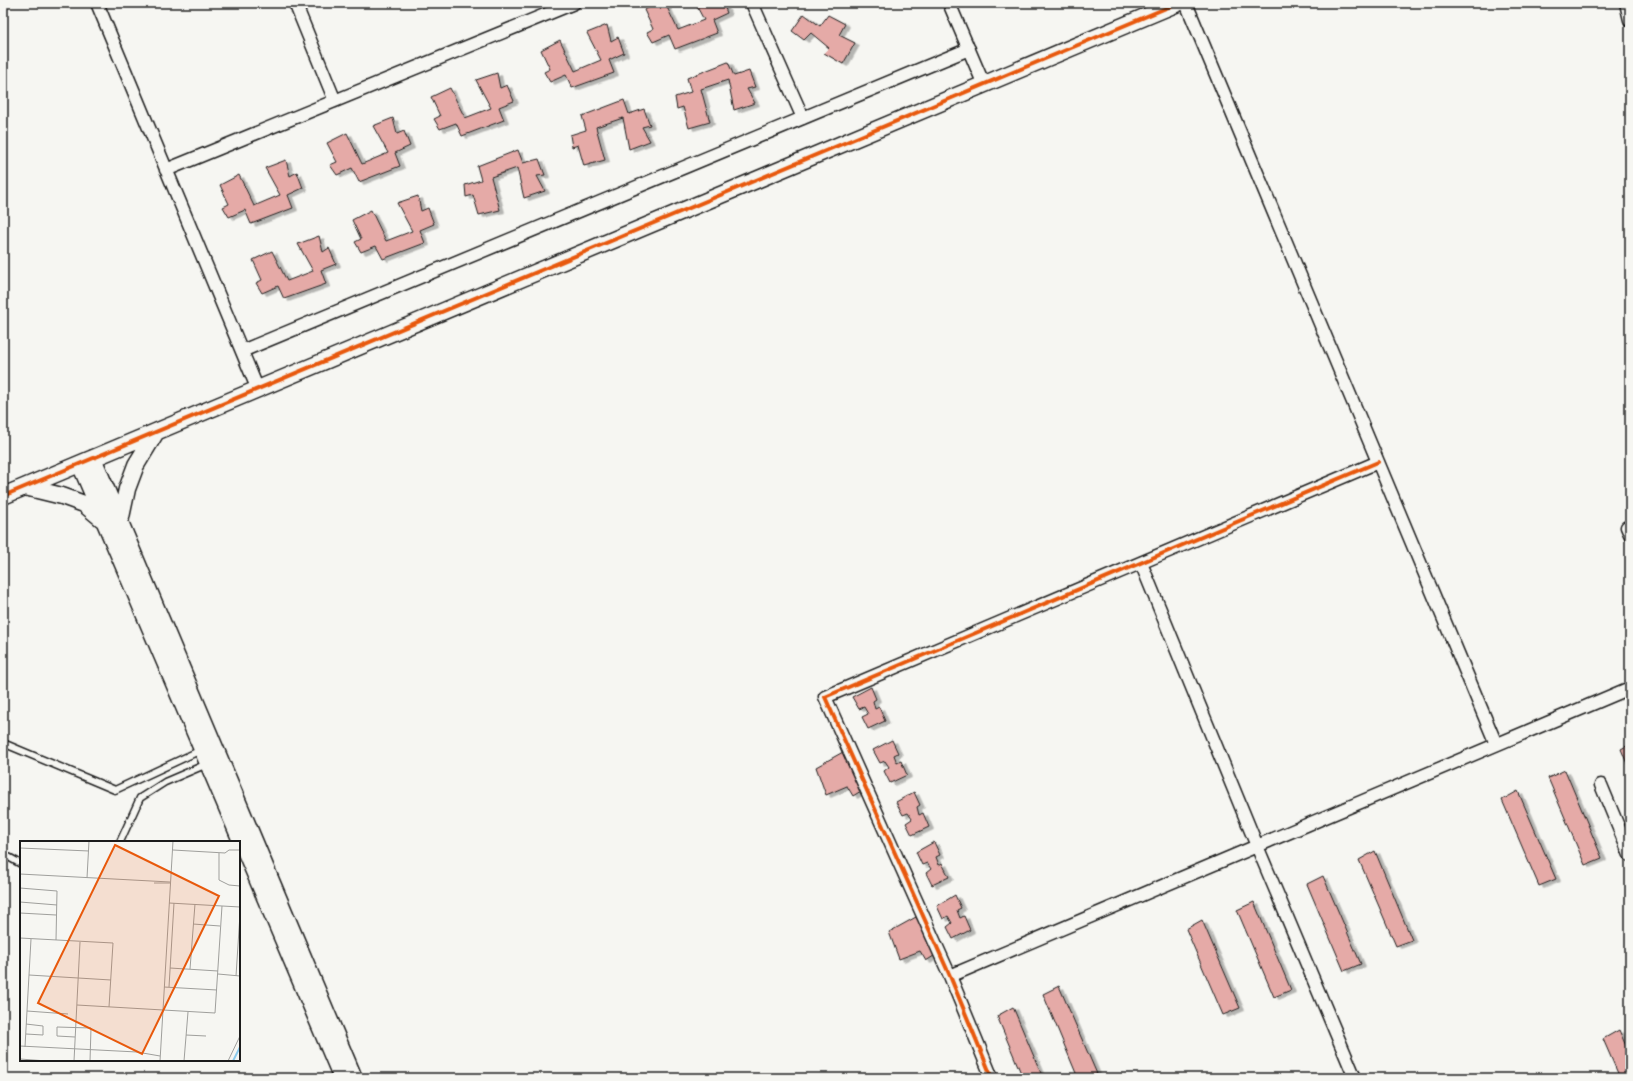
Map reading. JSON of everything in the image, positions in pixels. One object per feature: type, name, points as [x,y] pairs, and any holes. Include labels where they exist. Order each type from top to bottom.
[{"type":"street","points":[[97,3],[258,390]]},
{"type":"street","points":[[296,3],[334,101]]},
{"type":"street","points":[[166,170],[574,3]]},
{"type":"street","points":[[752,3],[803,118]]},
{"type":"street","points":[[949,3],[984,85]]},
{"type":"street","points":[[3,496],[1178,3]]},
{"type":"street","points":[[1186,3],[1496,744]]},
{"type":"street","points":[[1626,3],[1630,20]]},
{"type":"street","points":[[242,351],[969,49]]},
{"type":"street","points":[[112,522],[136,465],[156,432]]},
{"type":"street","points":[[86,461],[354,1078]]},
{"type":"street","points":[[992,1078],[950,976],[825,697],[1378,462]]},
{"type":"street","points":[[25,487],[62,496],[84,504],[112,522],[206,756],[342,1078]]},
{"type":"street","points":[[1630,526],[1627,527],[1630,534]]},
{"type":"street","points":[[1141,562],[1257,846],[1355,1078]]},
{"type":"street","points":[[950,976],[1630,688]]},
{"type":"street","points":[[1601,785],[1630,855]]},
{"type":"lane","points":[[3,743],[115,790],[206,756]]},
{"type":"lane","points":[[120,841],[140,798],[206,756]]},
{"type":"lane","points":[[5,855],[20,863]]},
{"type":"building","points":[[658,3],[665,3],[678,30],[704,20],[695,3],[723,3],[727,13],[712,20],[717,33],[675,49],[669,35],[653,42],[647,32],[653,29],[644,10]]},
{"type":"building","points":[[804,14],[820,26],[828,15],[845,24],[839,35],[855,43],[843,64],[824,53],[829,48],[811,33],[804,40],[792,31]]},
{"type":"building","points":[[607,25],[611,41],[618,37],[624,53],[609,60],[614,73],[572,88],[566,75],[550,82],[544,72],[550,69],[541,50],[560,40],[575,71],[601,60],[587,33]]},
{"type":"building","points":[[728,62],[734,76],[749,71],[755,87],[747,89],[755,103],[734,110],[728,80],[701,89],[710,122],[689,128],[683,107],[677,109],[675,97],[691,92],[687,78]]},
{"type":"building","points":[[497,73],[500,88],[507,85],[514,101],[499,107],[504,120],[462,136],[456,123],[440,129],[434,119],[440,116],[431,97],[450,88],[465,118],[491,108],[476,80]]},
{"type":"building","points":[[624,100],[629,114],[644,109],[650,125],[642,127],[650,141],[629,149],[623,118],[596,127],[605,160],[584,166],[578,145],[572,147],[570,135],[586,130],[582,116]]},
{"type":"building","points":[[393,118],[397,134],[404,131],[410,146],[395,153],[400,166],[359,182],[352,168],[337,175],[330,165],[337,162],[327,143],[347,133],[362,164],[388,153],[373,126]]},
{"type":"building","points":[[518,150],[523,163],[539,159],[545,175],[537,176],[545,191],[524,198],[517,168],[491,177],[500,210],[479,215],[473,195],[466,197],[465,185],[481,180],[477,166]]},
{"type":"building","points":[[286,160],[290,176],[297,172],[303,188],[288,195],[293,208],[251,224],[245,210],[229,217],[223,207],[229,204],[220,185],[239,175],[254,206],[280,195],[265,168]]},
{"type":"building","points":[[418,196],[421,211],[428,208],[434,224],[420,230],[425,243],[383,259],[376,246],[361,252],[355,242],[361,239],[352,220],[371,210],[386,241],[412,231],[397,203]]},
{"type":"building","points":[[319,236],[323,252],[329,248],[336,264],[321,270],[326,284],[284,299],[278,286],[262,293],[256,283],[262,280],[253,260],[272,251],[287,281],[313,271],[298,244]]},
{"type":"building","points":[[871,687],[876,699],[873,701],[875,709],[879,707],[885,721],[868,729],[862,717],[868,714],[864,707],[859,709],[852,697]]},
{"type":"building","points":[[892,740],[898,753],[894,755],[897,763],[901,761],[907,775],[890,783],[884,771],[889,767],[885,761],[880,763],[873,750]]},
{"type":"building","points":[[1630,744],[1630,771],[1621,749]]},
{"type":"building","points":[[843,752],[864,789],[853,796],[847,786],[826,795],[816,767]]},
{"type":"building","points":[[1565,770],[1602,858],[1585,865],[1548,778]]},
{"type":"building","points":[[1518,791],[1556,879],[1539,886],[1502,800]]},
{"type":"building","points":[[914,792],[920,805],[917,807],[919,815],[923,813],[929,827],[912,835],[906,823],[912,819],[908,813],[903,815],[896,802]]},
{"type":"building","points":[[934,842],[940,855],[936,857],[939,865],[942,863],[949,877],[932,885],[926,873],[931,869],[927,863],[922,865],[916,852]]},
{"type":"building","points":[[1375,851],[1412,940],[1396,946],[1359,860]]},
{"type":"building","points":[[1323,876],[1361,964],[1344,971],[1307,884]]},
{"type":"building","points":[[955,895],[961,908],[957,910],[960,918],[964,916],[970,930],[953,939],[947,927],[952,923],[948,916],[943,919],[937,906]]},
{"type":"building","points":[[1254,902],[1291,990],[1274,997],[1237,910]]},
{"type":"building","points":[[916,917],[937,954],[926,961],[920,951],[899,959],[889,932]]},
{"type":"building","points":[[1202,920],[1240,1008],[1223,1015],[1186,929]]},
{"type":"building","points":[[1059,986],[1097,1074],[1087,1078],[1078,1078],[1043,994]]},
{"type":"building","points":[[1013,1007],[1043,1078],[1023,1078],[997,1016]]},
{"type":"building","points":[[1619,1030],[1630,1055],[1630,1078],[1620,1078],[1603,1039]]},
{"type":"cycle path","points":[[3,496],[1178,3]]},
{"type":"cycle path","points":[[992,1078],[950,976],[825,697],[1378,462]]}]
